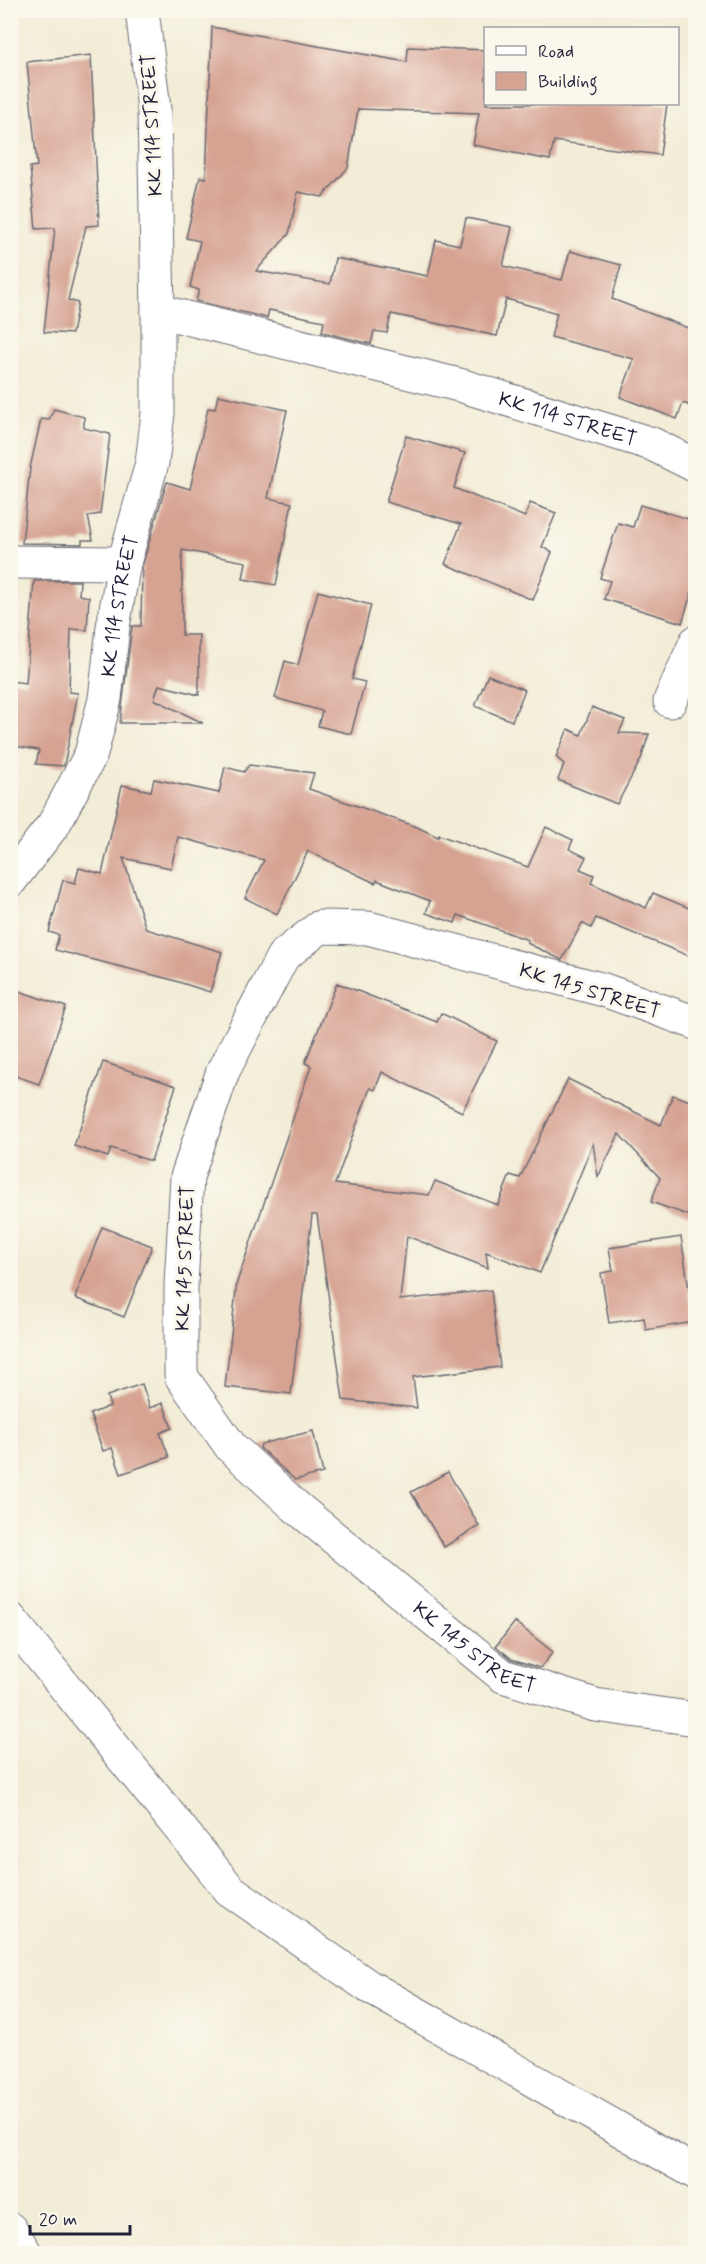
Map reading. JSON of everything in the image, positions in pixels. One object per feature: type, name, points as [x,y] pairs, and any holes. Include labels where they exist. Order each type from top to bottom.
[{"type":"street","name":"KK 114 STREET","points":[[10,881],[54,824],[91,754],[105,699],[113,627],[124,563],[152,463],[158,412],[154,109],[142,10]]},
{"type":"street","name":"KK 114 STREET","points":[[158,311],[463,386],[652,444],[696,466]]},
{"type":"street","points":[[10,562],[124,563]]},
{"type":"street","points":[[670,701],[696,642]]},
{"type":"street","name":"KK 145 STREET","points":[[696,1023],[604,990],[368,928],[320,927],[283,956],[223,1071],[187,1177],[181,1285],[181,1376],[231,1447],[295,1506],[503,1676],[596,1705],[696,1719]]},
{"type":"street","points":[[10,1619],[230,1890],[368,1986],[696,2173]]},
{"type":"street","points":[[10,2229],[26,2253]]},
{"type":"building","points":[[212,27],[407,62],[408,47],[484,50],[484,105],[667,105],[660,155],[554,141],[550,160],[473,145],[479,113],[358,109],[348,168],[322,197],[298,192],[289,234],[256,271],[330,284],[335,258],[428,276],[436,240],[460,245],[466,218],[512,227],[503,266],[562,280],[570,251],[621,265],[612,299],[696,331],[696,408],[683,403],[677,419],[620,397],[634,359],[551,337],[557,313],[506,299],[497,336],[391,314],[387,333],[374,331],[371,344],[322,332],[324,321],[269,310],[267,318],[196,301],[199,290],[190,287],[200,241],[186,238],[200,177],[206,178]]},
{"type":"building","points":[[91,55],[99,225],[86,226],[68,300],[78,303],[72,334],[44,332],[55,228],[36,229],[30,167],[37,166],[27,62]]},
{"type":"building","points":[[218,395],[287,410],[268,498],[292,503],[276,585],[243,579],[246,562],[182,550],[182,635],[199,635],[199,695],[159,685],[154,699],[203,723],[120,723],[132,626],[141,626],[142,567],[164,491],[167,482],[190,489],[208,408],[215,409]]},
{"type":"building","points":[[54,409],[84,417],[84,428],[110,434],[100,514],[88,516],[93,540],[82,540],[82,544],[22,543],[30,468],[41,419],[49,420]]},
{"type":"building","points":[[406,436],[465,453],[454,488],[525,517],[530,503],[556,513],[542,547],[552,552],[533,600],[445,564],[461,524],[386,502]]},
{"type":"building","points":[[640,505],[696,521],[696,578],[682,623],[604,599],[610,581],[600,578],[618,523],[633,527]]},
{"type":"building","points":[[34,581],[80,581],[79,595],[89,597],[87,630],[71,629],[69,692],[78,693],[64,766],[36,764],[39,750],[14,746],[10,738],[10,681],[26,683]]},
{"type":"building","points":[[318,591],[371,605],[352,679],[365,682],[351,734],[318,726],[322,711],[275,698],[285,661],[298,665]]},
{"type":"building","points":[[488,675],[525,690],[512,721],[475,706]]},
{"type":"building","points":[[592,707],[625,720],[619,733],[649,734],[641,759],[617,804],[558,780],[564,764],[556,757],[568,729],[581,735]]},
{"type":"building","points":[[249,765],[314,773],[309,789],[417,827],[438,837],[439,835],[528,867],[546,827],[573,840],[569,849],[586,857],[580,869],[594,875],[591,883],[646,908],[653,893],[696,911],[696,959],[596,918],[591,928],[582,923],[562,960],[527,943],[528,940],[458,915],[455,923],[426,913],[430,901],[377,880],[375,883],[308,851],[277,914],[245,898],[264,860],[178,837],[171,868],[123,858],[146,929],[222,952],[210,992],[169,979],[55,950],[59,935],[49,932],[63,880],[75,883],[79,868],[102,874],[122,785],[151,791],[154,779],[219,793],[225,767],[244,772]]},
{"type":"building","points":[[337,983],[437,1022],[441,1013],[497,1041],[462,1112],[382,1072],[375,1090],[370,1088],[335,1184],[429,1195],[435,1181],[498,1205],[510,1175],[520,1178],[568,1079],[661,1125],[673,1095],[696,1103],[696,1218],[651,1202],[660,1178],[619,1134],[598,1177],[593,1143],[540,1273],[486,1252],[488,1268],[407,1236],[400,1300],[491,1290],[500,1367],[413,1377],[417,1408],[343,1400],[317,1215],[312,1215],[291,1394],[225,1387],[237,1282],[311,1066],[305,1063]]},
{"type":"building","points":[[10,988],[66,1007],[39,1084],[10,1074]]},
{"type":"building","points":[[103,1062],[176,1086],[151,1161],[111,1148],[108,1157],[74,1146]]},
{"type":"building","points":[[102,1227],[152,1246],[124,1317],[75,1298]]},
{"type":"building","points":[[681,1237],[694,1322],[646,1330],[644,1318],[609,1323],[601,1273],[613,1271],[609,1248]]},
{"type":"building","points":[[142,1384],[150,1408],[163,1403],[172,1428],[160,1433],[169,1457],[121,1474],[112,1448],[103,1451],[90,1414],[110,1406],[107,1396]]},
{"type":"building","points":[[313,1431],[323,1473],[295,1480],[260,1448],[261,1444]]},
{"type":"building","points":[[448,1472],[479,1526],[444,1547],[411,1492]]},
{"type":"building","points":[[515,1622],[553,1652],[540,1668],[512,1659],[496,1646]]}]
